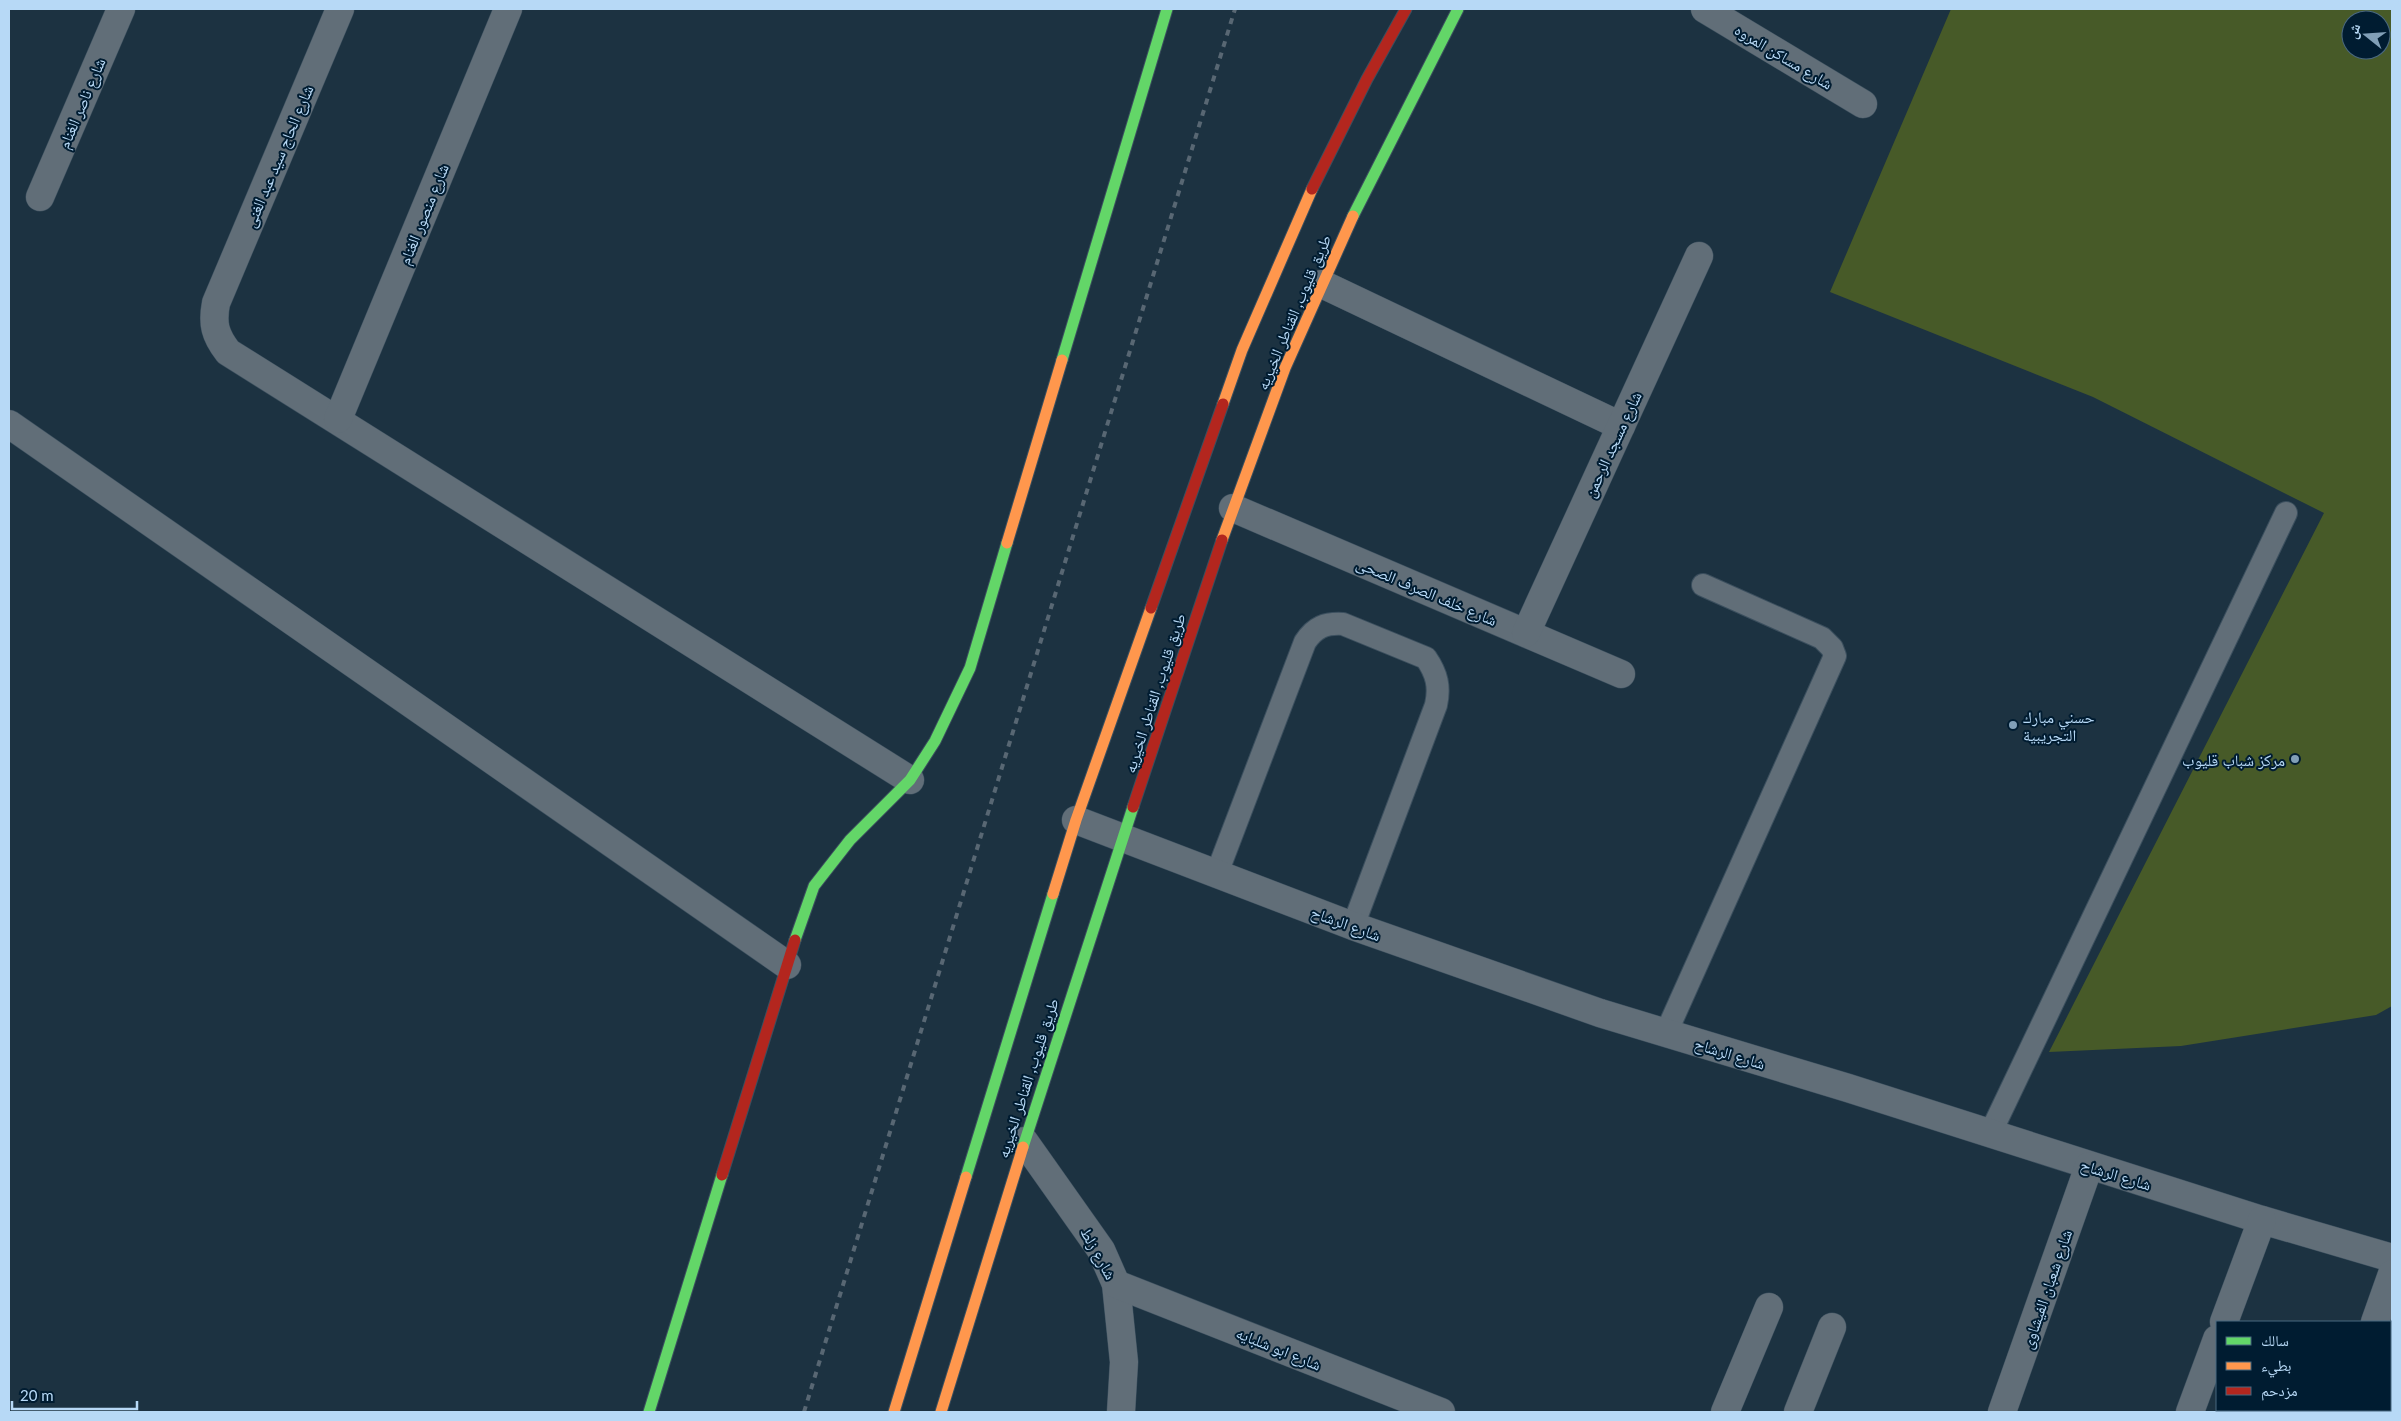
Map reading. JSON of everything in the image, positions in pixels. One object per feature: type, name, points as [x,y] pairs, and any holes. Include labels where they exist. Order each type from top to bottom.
[{"type":"main road","points":[[649,1412],[787,965],[814,886],[850,840],[910,780],[936,741],[970,668],[1168,9]]},
{"type":"main road","name":"طريق قليوب, القناطر الخيريه","points":[[894,1412],[1076,820],[1242,350],[1300,213],[1367,79],[1406,9]]},
{"type":"main road","name":"طريق قليوب, القناطر الخيريه","points":[[942,1412],[1024,1141],[1122,839],[1233,508],[1285,368],[1344,231],[1410,98],[1458,9]]},
{"type":"street","name":"شارع ناصر الغنام","points":[[40,197],[121,9]]},
{"type":"street","name":"شارع الحاج سيد عبد الغنى","points":[[340,9],[216,303],[213,321],[216,337],[228,352],[910,780]]},
{"type":"street","name":"شارع منصور الغنام","points":[[338,420],[508,9]]},
{"type":"street","name":"شارع مساكن المروه","points":[[1705,9],[1863,104]]},
{"type":"street","name":"شارع مسجد الرحمن","points":[[1526,633],[1699,256]]},
{"type":"street","points":[[1322,284],[1621,426]]},
{"type":"street","points":[[9,424],[787,965]]},
{"type":"street","name":"شارع خلف الصرف الصحى","points":[[1233,508],[1621,674]]},
{"type":"street","name":"شارع الرشاح","points":[[1076,820],[1353,926],[1600,1013],[2262,1220],[2392,1258]]},
{"type":"street","name":"شارع زلط","points":[[1024,1141],[1101,1250],[1116,1284],[1124,1362],[1121,1412]]},
{"type":"street","name":"شارع شعبان الفيشاوى","points":[[2002,1412],[2089,1166]]},
{"type":"street","points":[[2224,1321],[2262,1220]]},
{"type":"street","points":[[2375,1321],[2392,1274]]},
{"type":"street","name":"شارع ابو شلبايه","points":[[1116,1284],[1408,1406],[1441,1412]]},
{"type":"street","points":[[1725,1412],[1769,1307]]},
{"type":"street","points":[[1798,1412],[1832,1327]]},
{"type":"street","points":[[2190,1412],[2216,1342]]},
{"type":"lane","points":[[1990,1134],[2286,513]]},
{"type":"lane","points":[[1666,1033],[1835,656],[1832,648],[1822,638],[1703,585]]},
{"type":"lane","points":[[1217,873],[1305,642],[1317,628],[1330,624],[1342,624],[1426,658],[1434,669],[1438,693],[1436,705],[1353,926]]},
{"type":"green space","name":"مركز شباب قليوب","points":[[1951,9],[2392,9],[2392,1006],[2376,1015],[2181,1046],[2049,1052],[2324,513],[2093,397],[1830,292]]},
{"type":"railway","points":[[804,1412],[1235,9]]},
{"type":"traffic: fast","points":[[1062,360],[1167,9]]},
{"type":"traffic: fast","points":[[1353,216],[1458,9]]},
{"type":"traffic: fast","points":[[795,940],[814,886],[850,840],[910,780],[935,741],[970,668],[1007,543]]},
{"type":"traffic: fast","points":[[1023,1147],[1133,807]]},
{"type":"traffic: fast","points":[[966,1177],[1053,894]]},
{"type":"traffic: fast","points":[[649,1412],[722,1175]]},
{"type":"traffic: slow","points":[[1223,404],[1242,350],[1312,189]]},
{"type":"traffic: slow","points":[[1222,540],[1285,368],[1353,216]]},
{"type":"traffic: slow","points":[[1007,543],[1062,360]]},
{"type":"traffic: slow","points":[[1053,894],[1076,820],[1151,608]]},
{"type":"traffic: slow","points":[[941,1412],[1023,1147]]},
{"type":"traffic: slow","points":[[894,1412],[966,1177]]},
{"type":"traffic: jam","points":[[1312,189],[1367,79],[1406,9]]},
{"type":"traffic: jam","points":[[1151,608],[1223,404]]},
{"type":"traffic: jam","points":[[1133,807],[1222,540]]},
{"type":"traffic: jam","points":[[722,1175],[795,940]]},
{"type":"place","name":"حسني مبارك التجريبية","points":[[2013,725]]},
{"type":"place","name":"مركز شباب قليوب","points":[[2295,759]]}]
